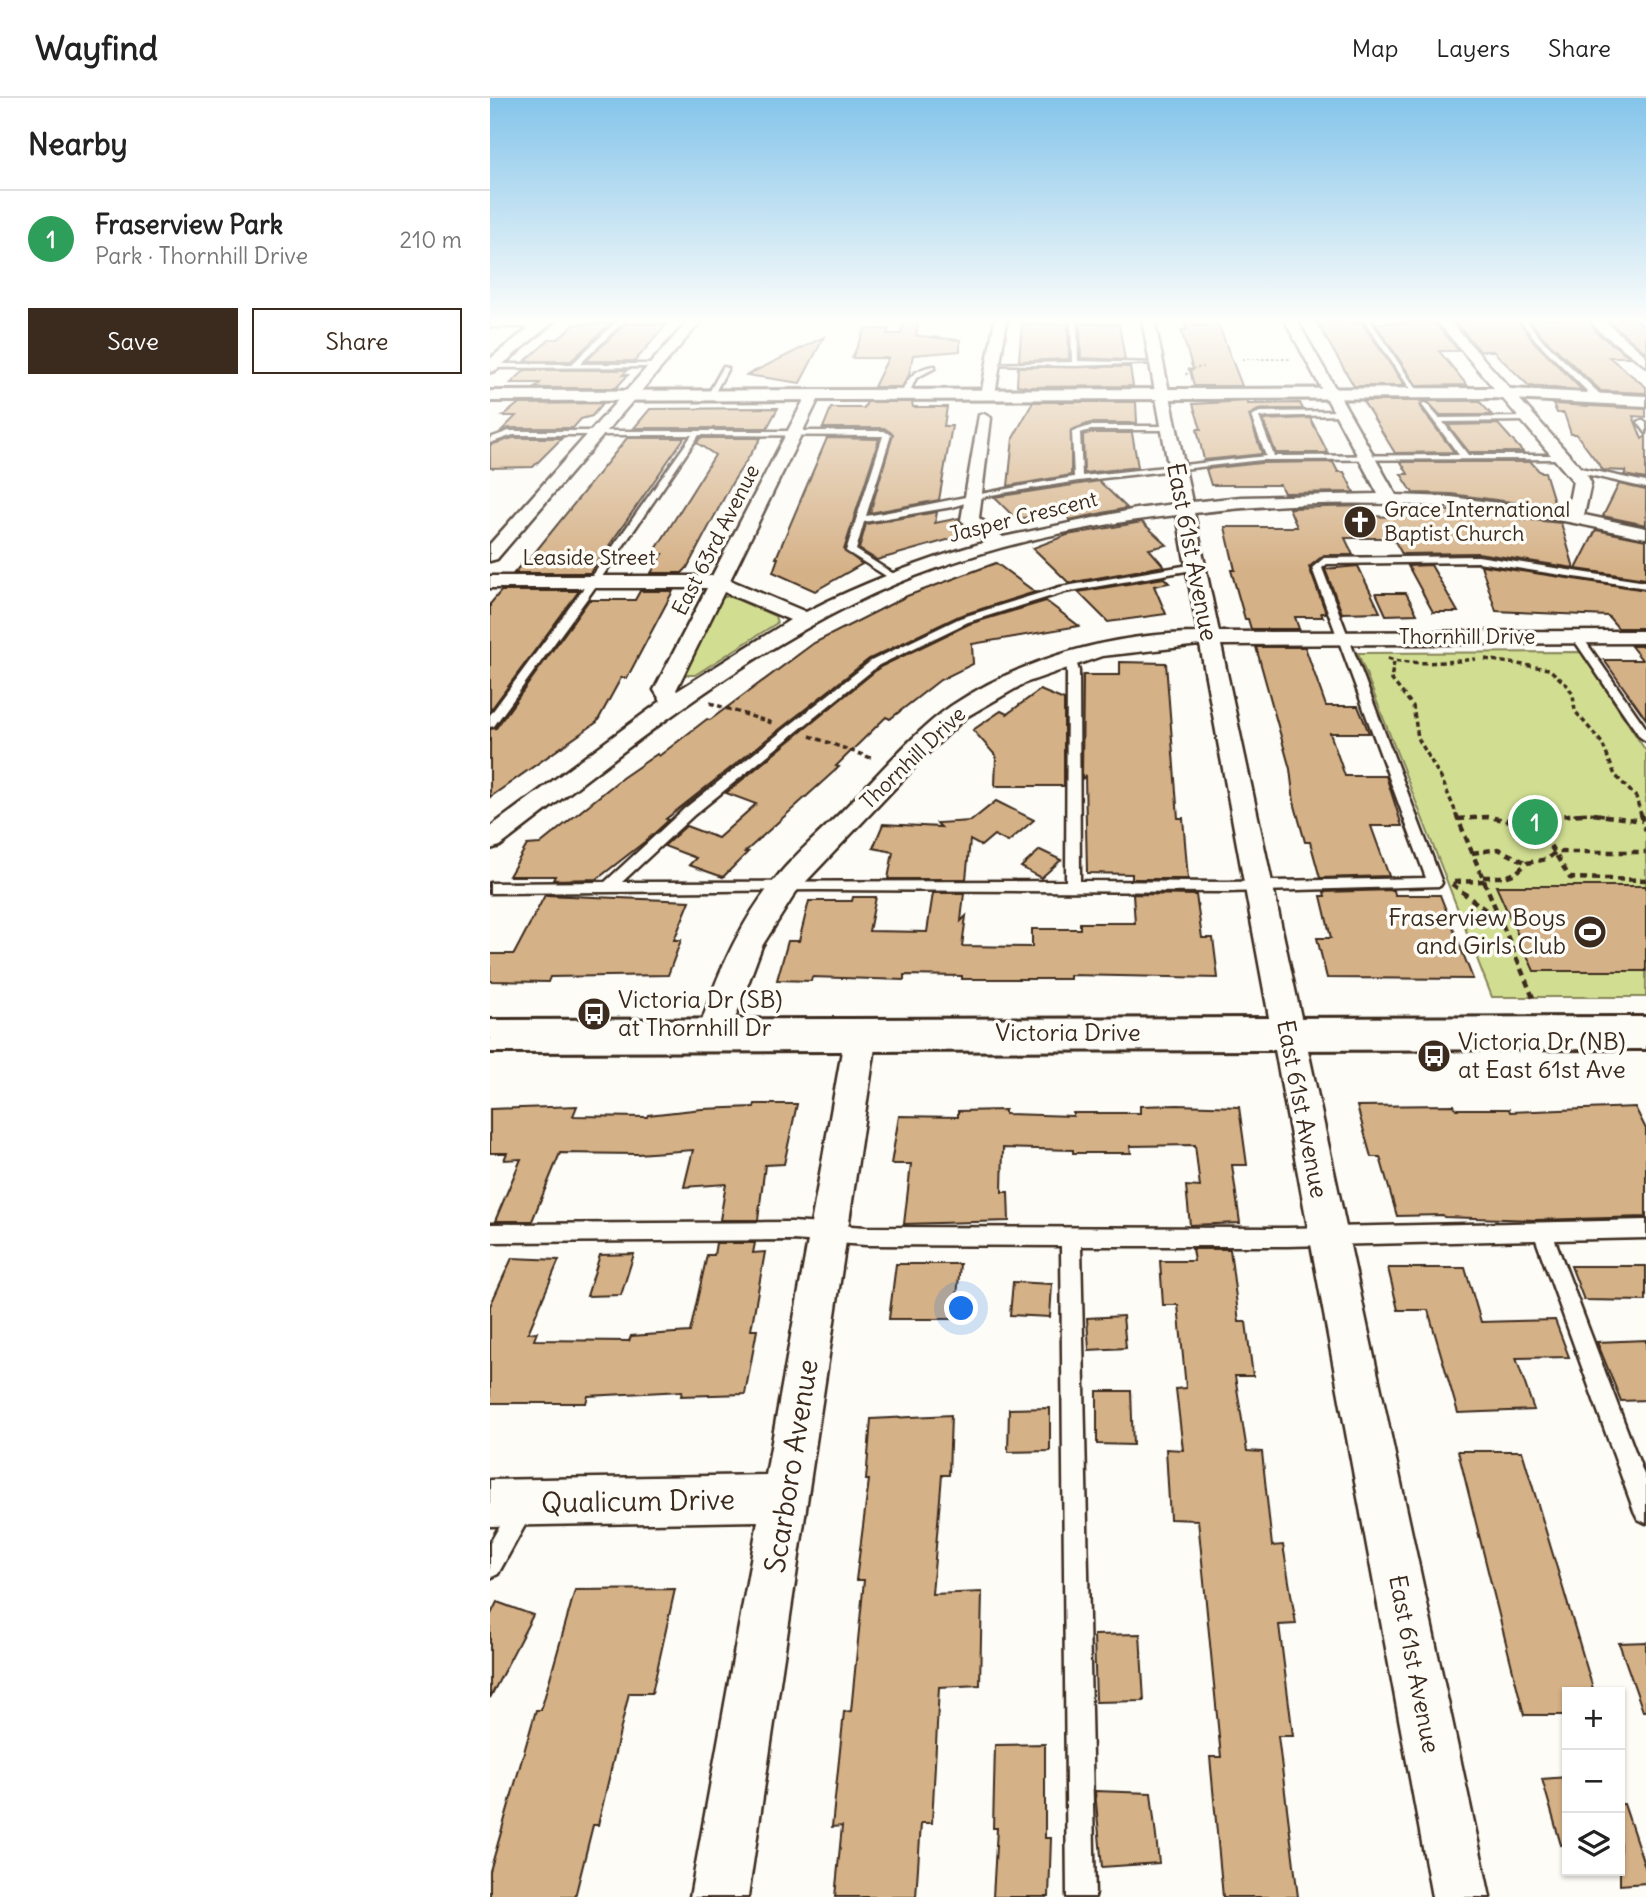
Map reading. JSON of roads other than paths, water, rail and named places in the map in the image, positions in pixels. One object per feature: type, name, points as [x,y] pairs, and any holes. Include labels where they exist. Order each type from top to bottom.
[{"type":"street","points":[[490,555],[625,403]]},
{"type":"street","name":"East 63rd Avenue","points":[[674,703],[665,690],[810,403]]},
{"type":"street","name":"East 61st Avenue","points":[[1169,403],[1176,468],[1257,886],[1461,1897]]},
{"type":"street","points":[[1336,403],[1390,500]]},
{"type":"street","points":[[1513,403],[1583,483],[1574,517]]},
{"type":"street","points":[[985,413],[970,520],[998,542]]},
{"type":"street","name":"Jasper Crescent","points":[[490,839],[674,703],[744,655],[806,619],[894,578],[998,542],[1090,522],[1184,507],[1297,501],[1390,500],[1485,506],[1574,517],[1646,533]]},
{"type":"street","name":"Leaside Street","points":[[490,582],[719,583],[806,619]]},
{"type":"street","name":"Thornhill Drive","points":[[714,1034],[725,997],[748,943],[786,885],[920,747],[958,712],[1017,678],[1070,658],[1138,643],[1209,639],[1646,637]]},
{"type":"street","name":"Victoria Drive","points":[[490,1036],[1646,1033]]},
{"type":"street","name":"Scarboro Avenue","points":[[719,1897],[861,1034]]},
{"type":"street","name":"Qualicum Drive","points":[[508,1503],[785,1498]]},
{"type":"lane","points":[[1079,479],[1076,432],[1141,403]]},
{"type":"lane","points":[[1425,403],[1465,457]]},
{"type":"lane","points":[[1271,457],[1255,416],[1341,413]]},
{"type":"lane","points":[[1438,420],[1528,419]]},
{"type":"lane","points":[[1642,422],[1646,431]]},
{"type":"lane","points":[[490,441],[512,433],[876,432],[887,436],[851,551],[894,578]]},
{"type":"lane","points":[[490,723],[594,581],[697,433]]},
{"type":"lane","points":[[861,520],[1079,479],[1271,457],[1465,457],[1565,463],[1646,485]]},
{"type":"lane","points":[[490,888],[1435,883],[1317,568],[1324,561],[1478,559],[1646,585]]},
{"type":"lane","points":[[607,888],[699,804],[875,663],[964,620],[1063,589],[1195,567]]},
{"type":"lane","points":[[1577,637],[1646,737]]},
{"type":"lane","points":[[1070,658],[1073,671],[1073,885]]},
{"type":"lane","points":[[490,1233],[792,1231],[829,1234],[1071,1237],[1327,1236],[1646,1229]]},
{"type":"lane","points":[[1542,1230],[1646,1511]]},
{"type":"lane","points":[[1071,1237],[1081,1897]]},
{"type":"lane","points":[[490,1566],[508,1503]]},
{"type":"place","name":"Grace International Baptist Church","points":[[1360,522]]},
{"type":"place","name":"Fraserview Park","points":[[1535,822]]},
{"type":"place","name":"Fraserview Boys and Girls Club","points":[[1590,932]]},
{"type":"place","name":"Victoria Dr (SB) at Thornhill Dr","points":[[594,1014]]},
{"type":"place","name":"Victoria Dr (NB) at East 61st Ave","points":[[1434,1056]]}]
